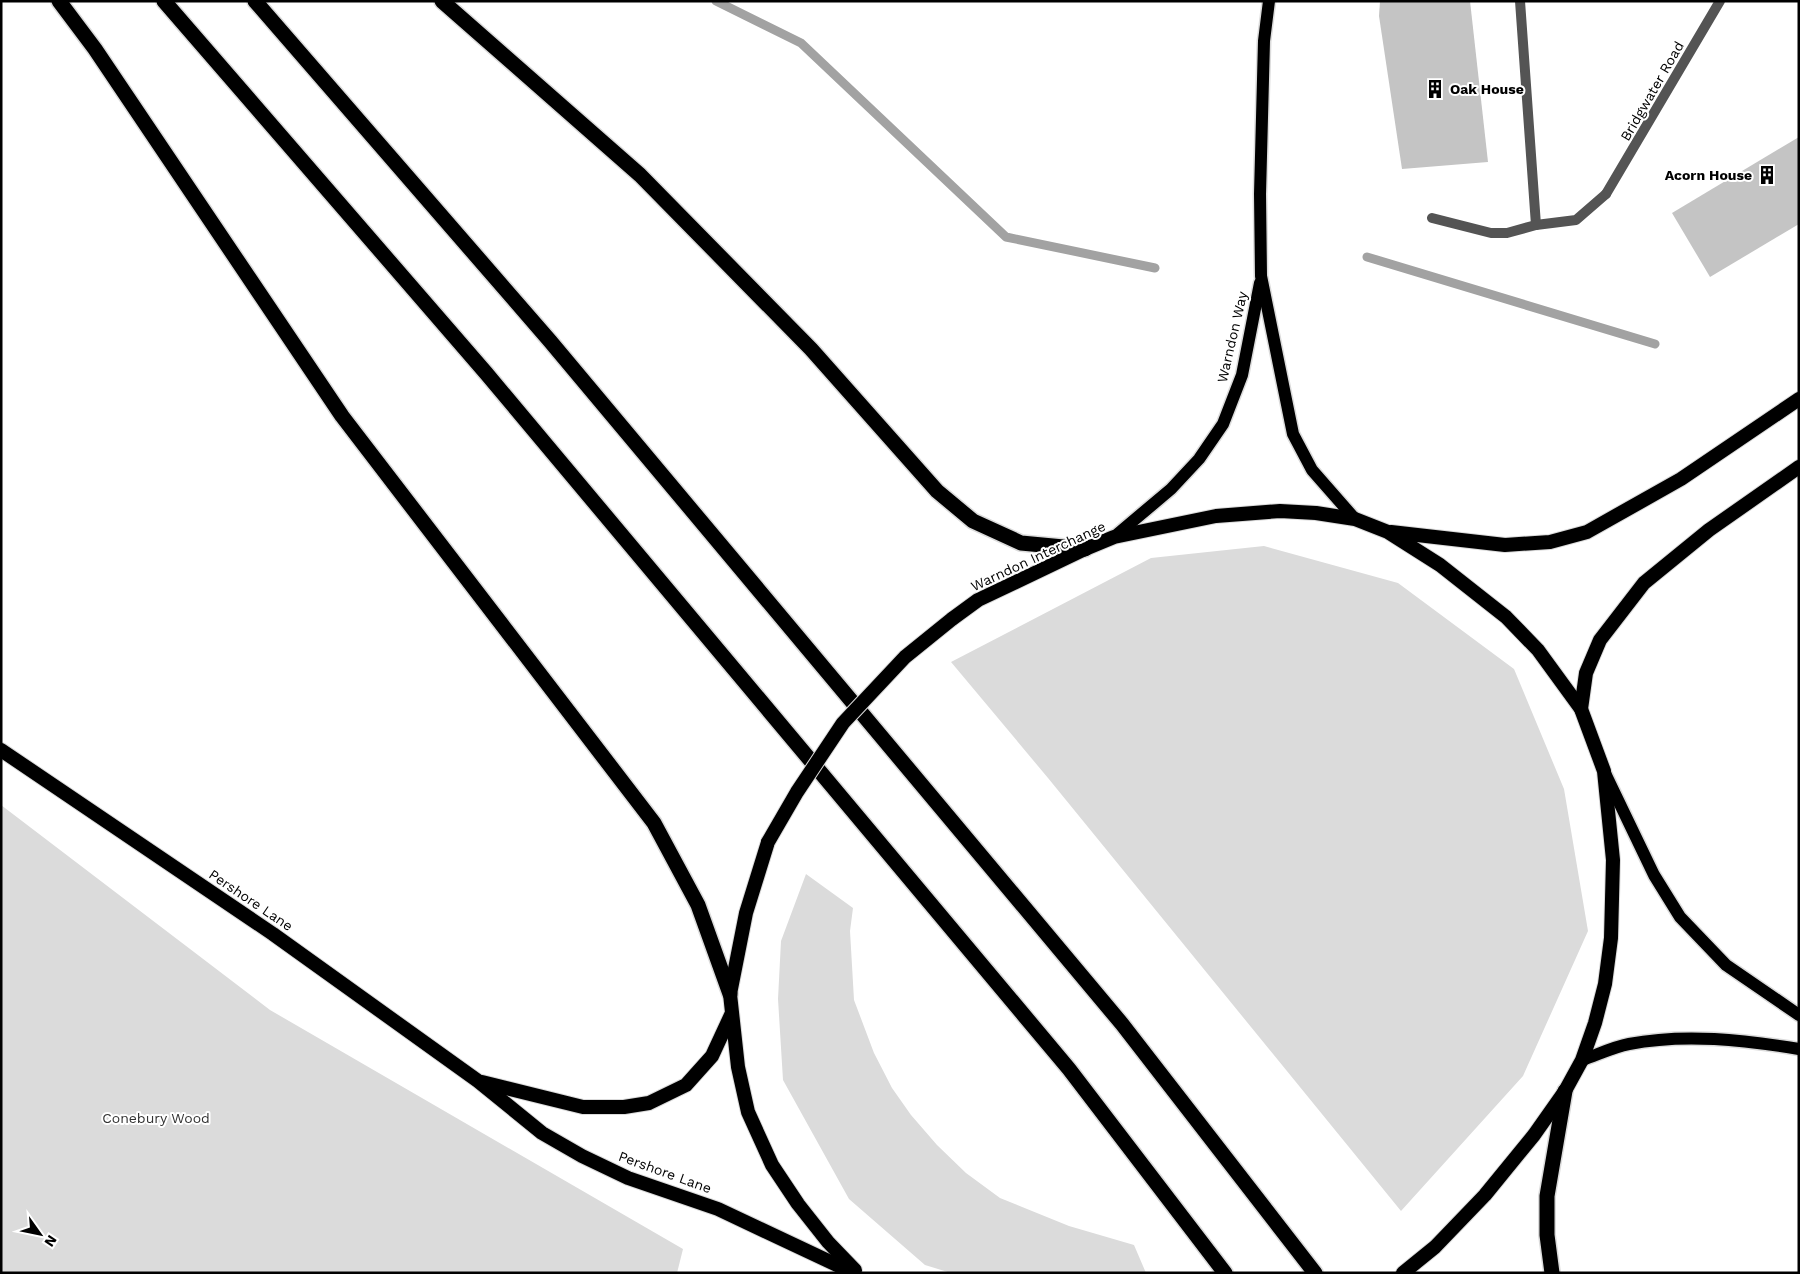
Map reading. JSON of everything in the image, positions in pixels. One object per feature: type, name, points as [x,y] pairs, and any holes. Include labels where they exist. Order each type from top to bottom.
[{"type":"highway","points":[[58,1],[95,49],[342,416],[654,823],[698,905],[730,994]]},
{"type":"highway","points":[[164,1],[486,373],[1069,1069],[1226,1273]]},
{"type":"highway","points":[[255,1],[556,348],[1115,1017],[1315,1273]]},
{"type":"highway","points":[[442,1],[640,175],[811,349],[937,491],[973,522],[1021,543],[1085,549]]},
{"type":"highway","points":[[1388,532],[1505,545],[1550,542],[1586,532],[1681,479],[1799,399]]},
{"type":"highway","points":[[1581,709],[1586,673],[1600,640],[1644,583],[1709,530],[1799,468]]},
{"type":"highway","name":"Warndon Interchange","points":[[858,1273],[828,1242],[804,1212],[772,1165],[748,1112],[738,1067],[730,994],[746,913],[768,842],[797,792],[843,723],[905,657],[952,618],[978,600],[1085,549],[1114,538],[1216,516],[1280,512],[1355,519],[1388,532],[1440,565],[1506,617],[1538,650],[1581,709],[1604,771],[1613,860],[1611,938],[1605,984],[1595,1023],[1582,1060],[1565,1091],[1534,1135],[1485,1195],[1435,1247],[1403,1273]]},
{"type":"highway","name":"Pershore Lane","points":[[1,750],[273,934],[478,1081],[542,1133],[582,1156],[628,1178],[718,1209],[854,1273]]},
{"type":"highway","name":"Pershore Lane","points":[[478,1081],[583,1107],[624,1107],[649,1103],[686,1085],[712,1056],[731,1016]]},
{"type":"highway","points":[[1552,1273],[1546,1234],[1548,1196],[1565,1091]]},
{"type":"main road","name":"Warndon Way","points":[[1269,1],[1264,50],[1260,194],[1261,276],[1293,434],[1312,470],[1355,519]]},
{"type":"main road","name":"Warndon Way","points":[[1114,538],[1171,489],[1199,460],[1223,424],[1242,375],[1261,276]]},
{"type":"main road","points":[[1604,771],[1654,875],[1680,917],[1726,965],[1799,1015]]},
{"type":"main road","points":[[1582,1060],[1628,1044],[1678,1038],[1765,1044],[1799,1049]]},
{"type":"street","points":[[1520,1],[1536,225]]},
{"type":"street","name":"Bridgwater Road","points":[[1432,218],[1491,232],[1507,233],[1536,225],[1576,220],[1606,194],[1720,1]]},
{"type":"green space","points":[[1264,546],[1398,583],[1514,669],[1564,789],[1588,931],[1523,1076],[1401,1211],[951,662],[1151,558]]},
{"type":"green space","name":"Conebury Wood","points":[[1,805],[270,1010],[683,1249],[677,1273],[1,1273]]},
{"type":"green space","points":[[806,874],[853,908],[850,931],[854,1000],[874,1053],[892,1088],[911,1115],[937,1145],[966,1173],[1000,1198],[1069,1226],[1134,1245],[1146,1273],[951,1273],[925,1265],[849,1199],[783,1080],[778,999],[781,941]]},
{"type":"building","name":"Oak House","points":[[1380,1],[1470,1],[1488,162],[1402,169],[1379,16]]},
{"type":"building","name":"Acorn House","points":[[1799,137],[1799,224],[1710,277],[1672,213]]},
{"type":"waterway","points":[[716,1],[801,43],[1006,237],[1155,268]]},
{"type":"waterway","points":[[1367,257],[1655,344]]},
{"type":"place","name":"Oak House","points":[[1435,89]]},
{"type":"place","name":"Acorn House","points":[[1767,175]]}]
